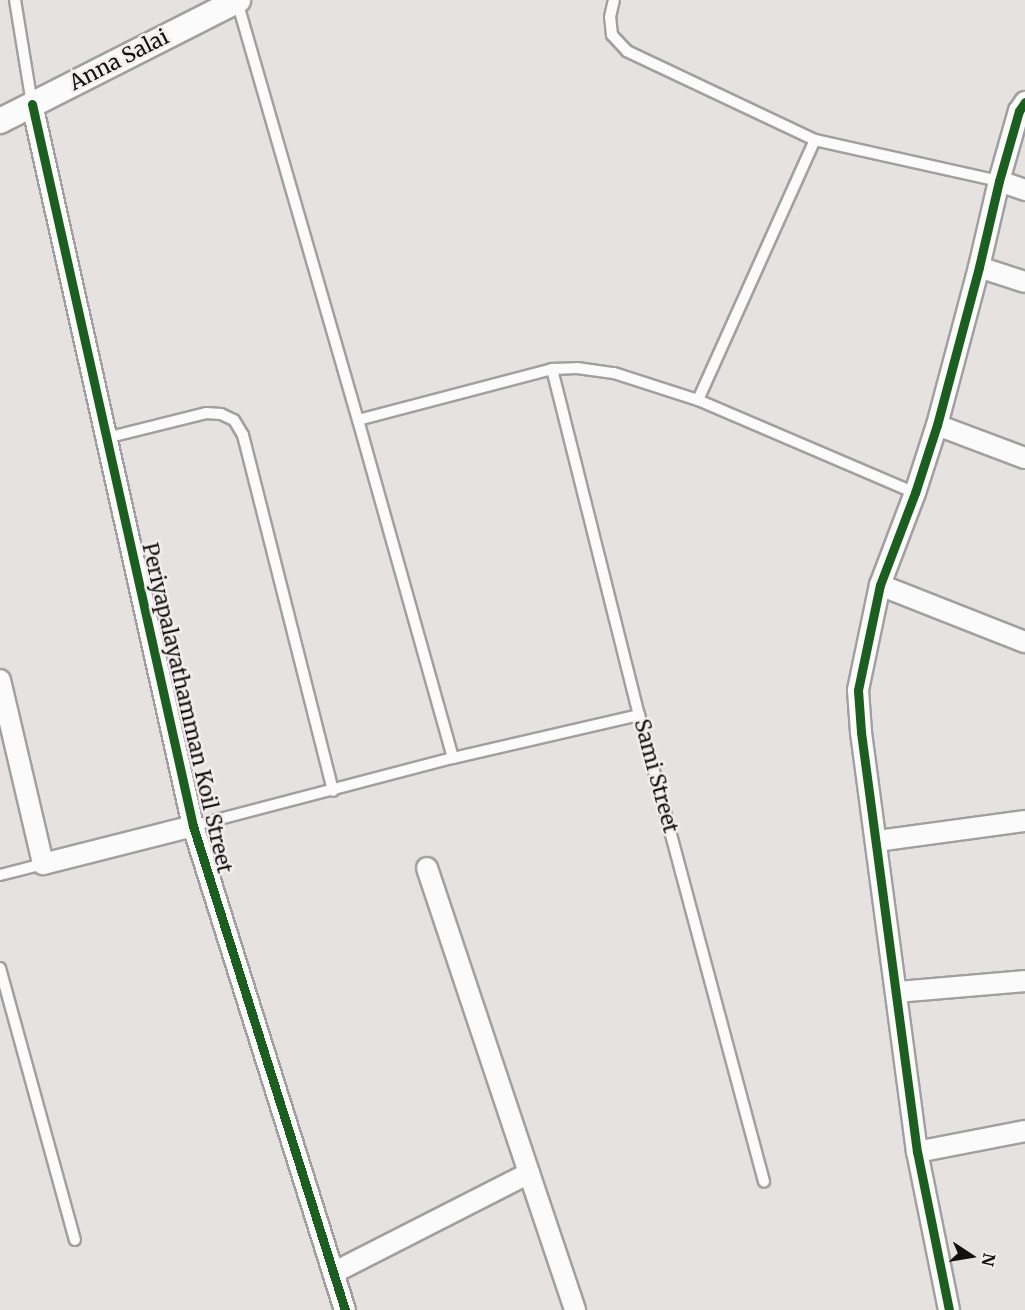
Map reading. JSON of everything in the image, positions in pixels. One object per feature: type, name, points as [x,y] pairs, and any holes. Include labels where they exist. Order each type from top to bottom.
[{"type":"street","name":"Anna Salai","points":[[0,121],[238,0]]},
{"type":"street","points":[[949,1310],[917,1152],[861,732],[858,690],[880,585],[915,493],[937,425],[999,181],[1019,111],[1025,102]]},
{"type":"street","name":"Periyapalayathamman Koil Street","points":[[32,104],[193,826],[345,1310]]},
{"type":"street","points":[[999,181],[1025,190]]},
{"type":"street","points":[[979,267],[1025,282]]},
{"type":"street","points":[[937,425],[1025,458]]},
{"type":"street","points":[[880,585],[1025,642]]},
{"type":"street","points":[[0,680],[43,864],[193,826]]},
{"type":"street","points":[[877,841],[1025,821]]},
{"type":"street","points":[[427,867],[575,1310]]},
{"type":"street","points":[[897,992],[1025,981]]},
{"type":"street","points":[[917,1152],[1025,1131]]},
{"type":"street","points":[[333,1273],[529,1173]]},
{"type":"lane","points":[[15,0],[32,104]]},
{"type":"lane","points":[[238,0],[453,758]]},
{"type":"lane","points":[[614,0],[610,16],[612,35],[627,51],[815,140],[999,181]]},
{"type":"lane","points":[[698,400],[815,140]]},
{"type":"lane","points":[[358,420],[552,369],[577,368],[614,373],[698,400],[915,493]]},
{"type":"lane","name":"Sami Street","points":[[552,369],[639,715],[765,1182]]},
{"type":"lane","points":[[106,438],[206,413],[221,414],[234,420],[243,435],[333,791]]},
{"type":"lane","points":[[193,826],[453,758],[639,715]]},
{"type":"lane","points":[[0,875],[43,864]]},
{"type":"lane","points":[[0,968],[75,1240]]},
{"type":"cycle path","points":[[949,1310],[917,1152],[861,732],[858,690],[880,585],[915,493],[937,425],[999,181],[1019,111],[1025,102]]},
{"type":"cycle path","points":[[32,104],[193,826],[345,1310]]}]
